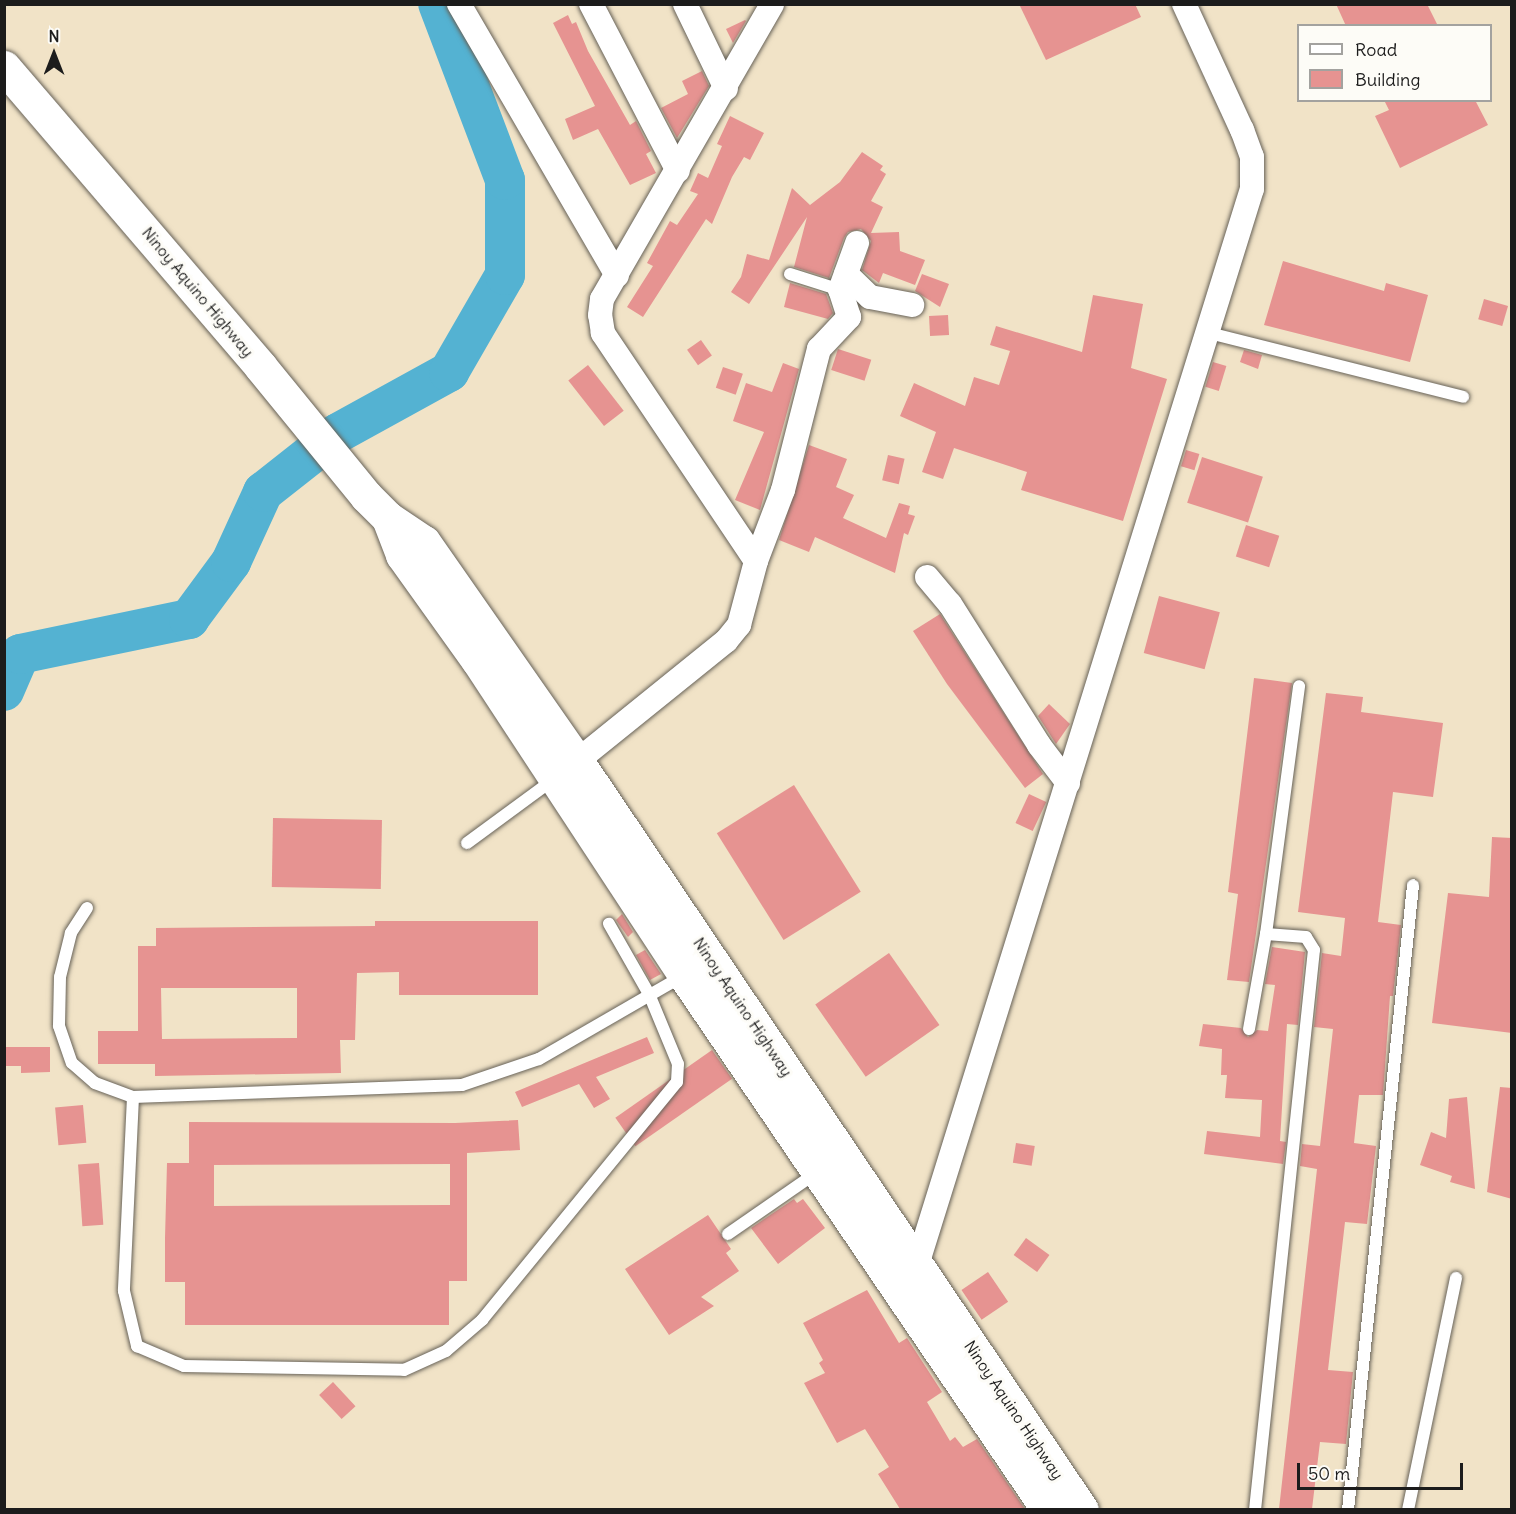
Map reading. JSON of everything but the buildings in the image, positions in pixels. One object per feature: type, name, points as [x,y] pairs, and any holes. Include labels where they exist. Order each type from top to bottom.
[{"type":"main road","name":"Ninoy Aquino Highway","points":[[4,67],[261,366],[377,507],[402,555],[478,661],[566,770],[835,1181],[916,1265],[929,1310],[1048,1509]]},
{"type":"main road","name":"Ninoy Aquino Highway","points":[[566,770],[684,975],[929,1310],[1082,1509]]},
{"type":"street","points":[[459,4],[617,275]]},
{"type":"street","points":[[591,4],[678,171]]},
{"type":"street","points":[[685,4],[726,89]]},
{"type":"street","points":[[756,561],[603,333],[600,315],[602,299],[726,89],[772,4]]},
{"type":"street","points":[[916,1265],[1209,333],[1252,189],[1252,157],[1184,4]]},
{"type":"street","points":[[566,770],[726,642],[739,625],[756,561],[783,490],[819,350],[849,317],[843,282],[857,243]]},
{"type":"street","points":[[843,282],[870,297],[912,305]]},
{"type":"street","points":[[927,577],[950,604],[1028,728],[1068,783]]},
{"type":"lane","points":[[790,274],[843,282]]},
{"type":"lane","points":[[1209,333],[1463,397]]},
{"type":"lane","points":[[1249,1029],[1266,934],[1299,686]]},
{"type":"lane","points":[[466,843],[566,770]]},
{"type":"lane","points":[[1348,1509],[1413,885]]},
{"type":"lane","points":[[87,909],[71,933],[60,977],[59,1026],[72,1063],[96,1083],[133,1097],[462,1085],[539,1059],[684,975]]},
{"type":"lane","points":[[133,1097],[124,1291],[136,1346],[184,1366],[404,1370],[446,1351],[482,1320],[677,1082],[678,1064],[649,994],[609,924]]},
{"type":"lane","points":[[1255,1509],[1314,951],[1306,937],[1266,934]]},
{"type":"lane","points":[[728,1234],[835,1181]]},
{"type":"lane","points":[[1408,1509],[1456,1278]]},
{"type":"waterway","points":[[4,691],[20,654],[189,619],[231,562],[263,492],[338,433],[449,372],[505,275],[505,180],[438,4]]}]
